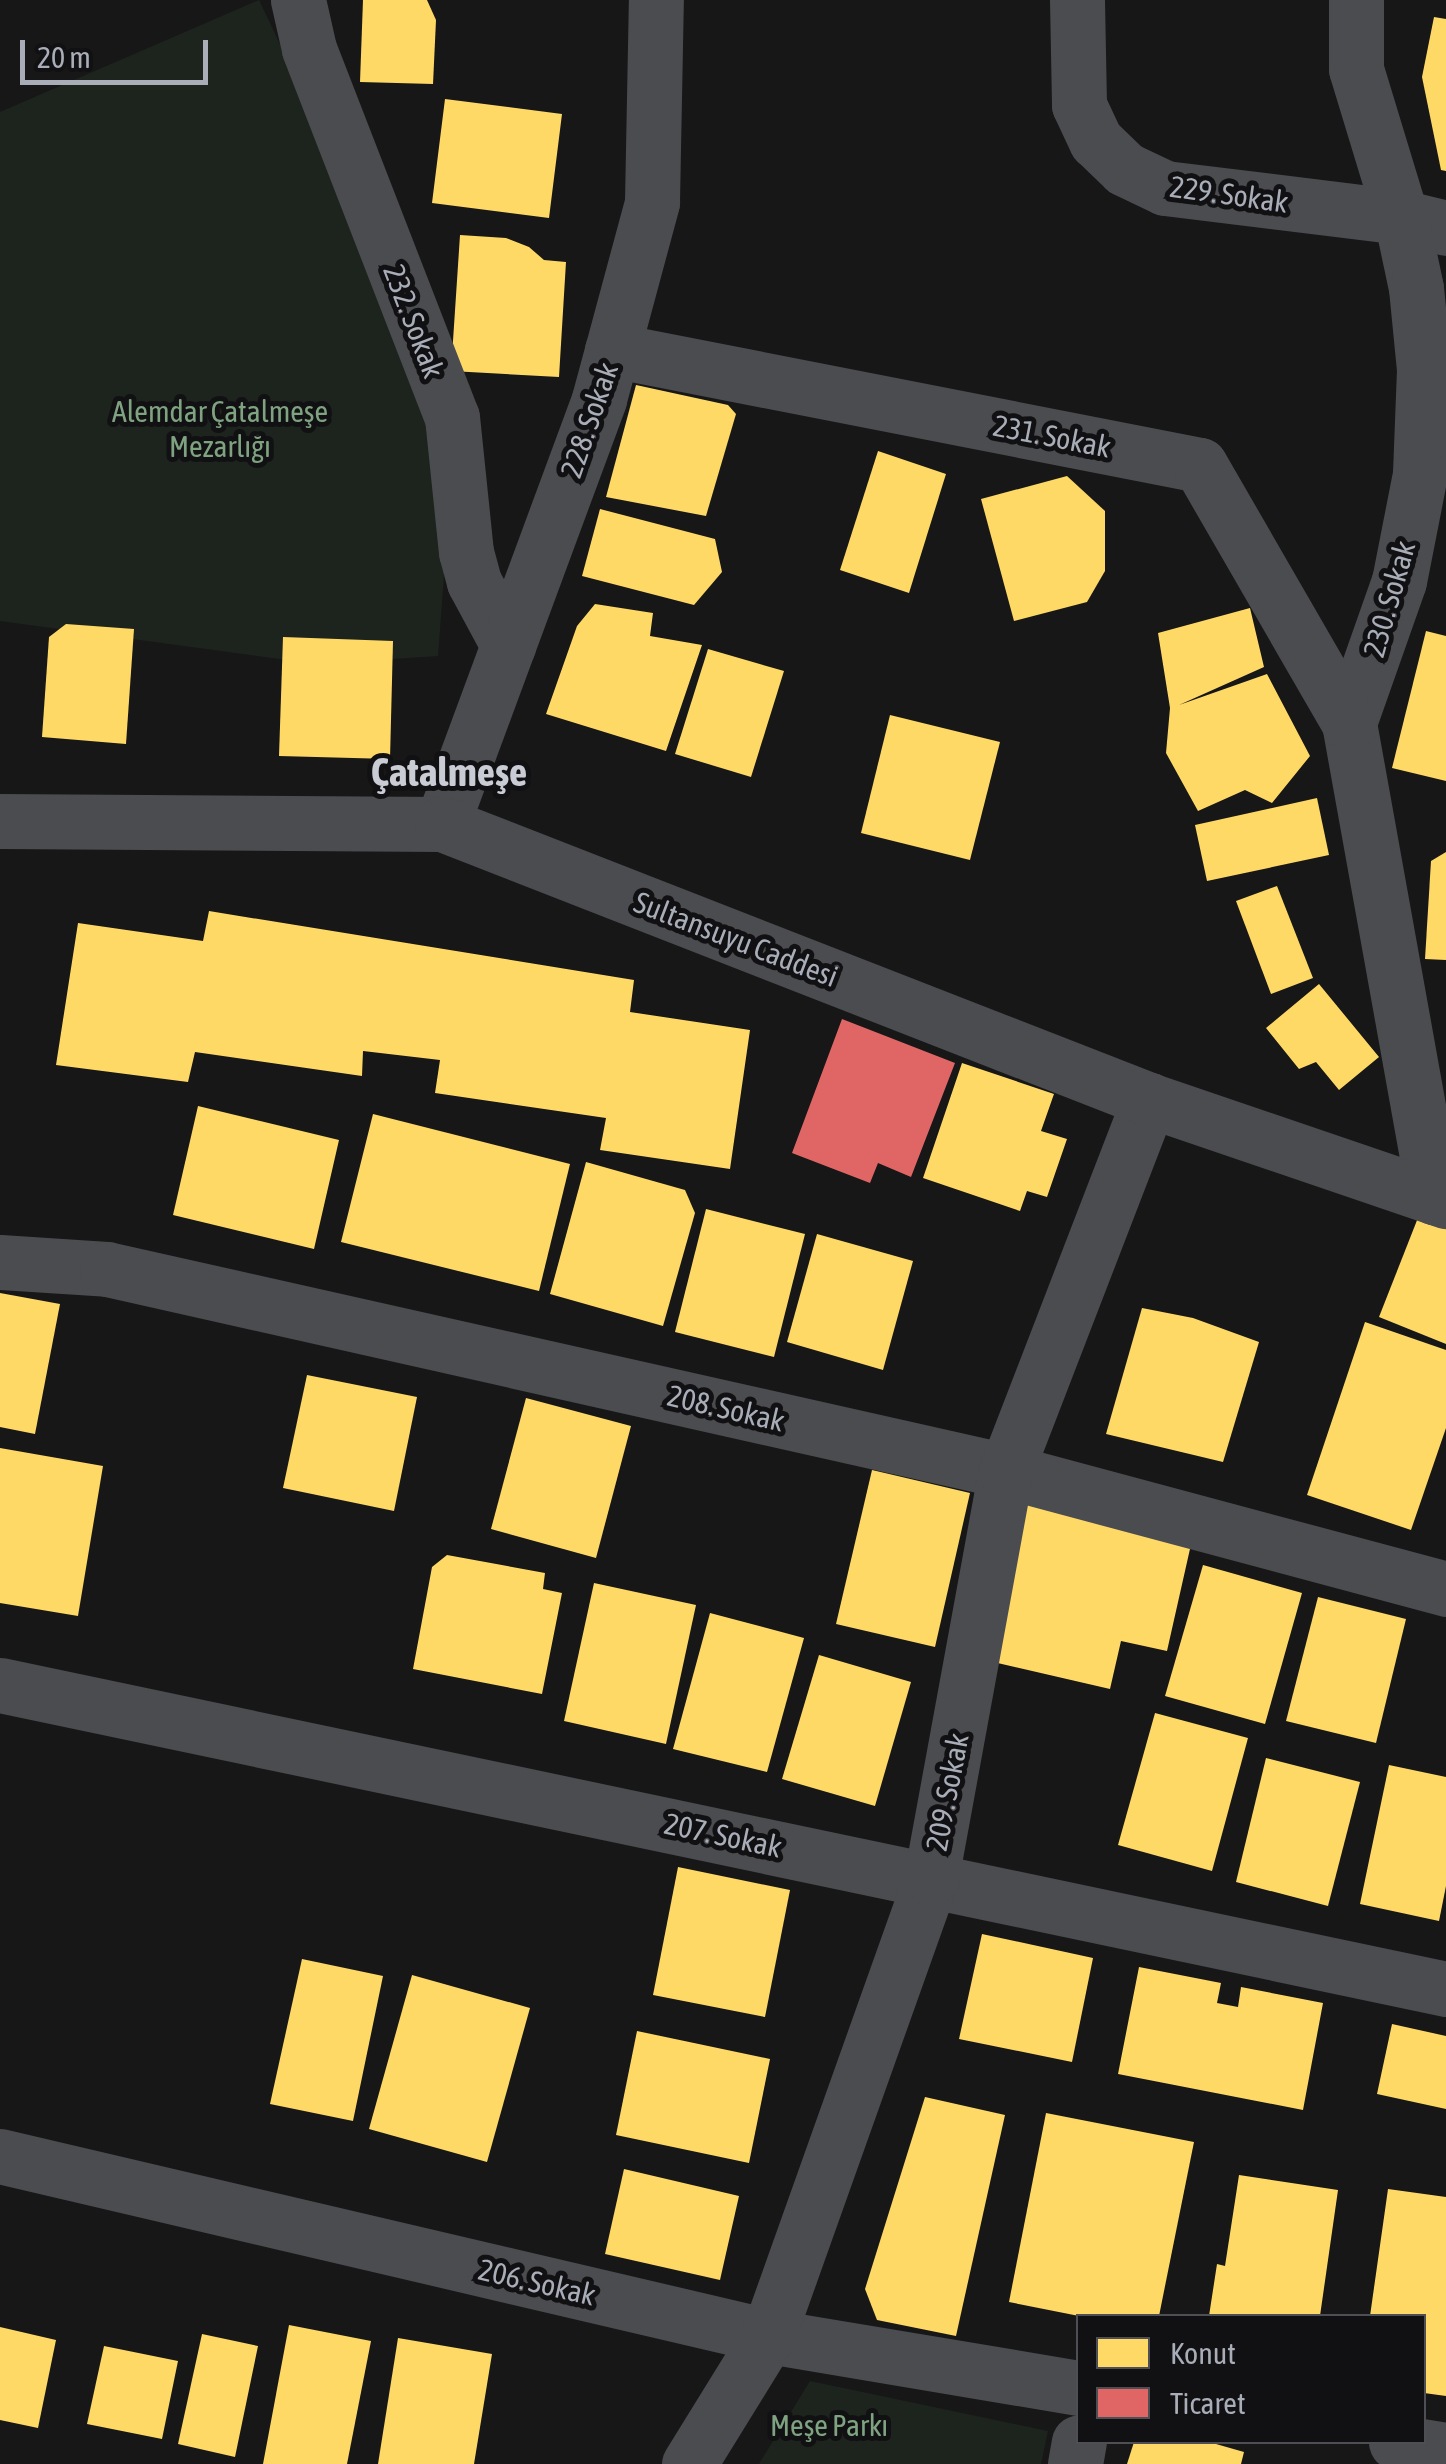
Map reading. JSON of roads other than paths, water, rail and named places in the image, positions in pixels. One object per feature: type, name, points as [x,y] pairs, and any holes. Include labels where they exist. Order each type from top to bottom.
[{"type":"street","name":"232. Sokak","points":[[298,0],[310,49],[452,417],[466,552],[474,582],[508,645]]},
{"type":"street","name":"228. Sokak","points":[[442,824],[599,399],[652,202],[656,0]]},
{"type":"street","name":"229. Sokak","points":[[1077,0],[1078,104],[1096,141],[1125,169],[1165,188],[1424,223]]},
{"type":"street","name":"230. Sokak","points":[[1356,0],[1356,69],[1424,223],[1416,288],[1424,369],[1420,474],[1399,581],[1349,724],[1440,1199]]},
{"type":"street","name":"231. Sokak","points":[[612,350],[1200,465],[1349,724]]},
{"type":"street","name":"Sultansuyu Caddesi","points":[[0,821],[442,824],[1149,1100],[1440,1199]]},
{"type":"street","name":"209. Sokak","points":[[688,2464],[768,2336],[931,1878],[1006,1471],[1149,1100]]},
{"type":"street","name":"208. Sokak","points":[[0,1262],[107,1268],[1006,1471],[1446,1589]]},
{"type":"street","name":"207. Sokak","points":[[0,1685],[1446,1989]]},
{"type":"street","name":"206. Sokak","points":[[0,2156],[768,2336],[1076,2388]]},
{"type":"street","points":[[1408,2444],[1446,2450]]},
{"type":"district","name":"Çatalmeşe","points":[[449,772]]},
{"type":"park label","name":"Alemdar Çatalmeşe Mezarlığı","points":[[220,428]]},
{"type":"park label","name":"Meşe Parkı","points":[[829,2425]]}]
